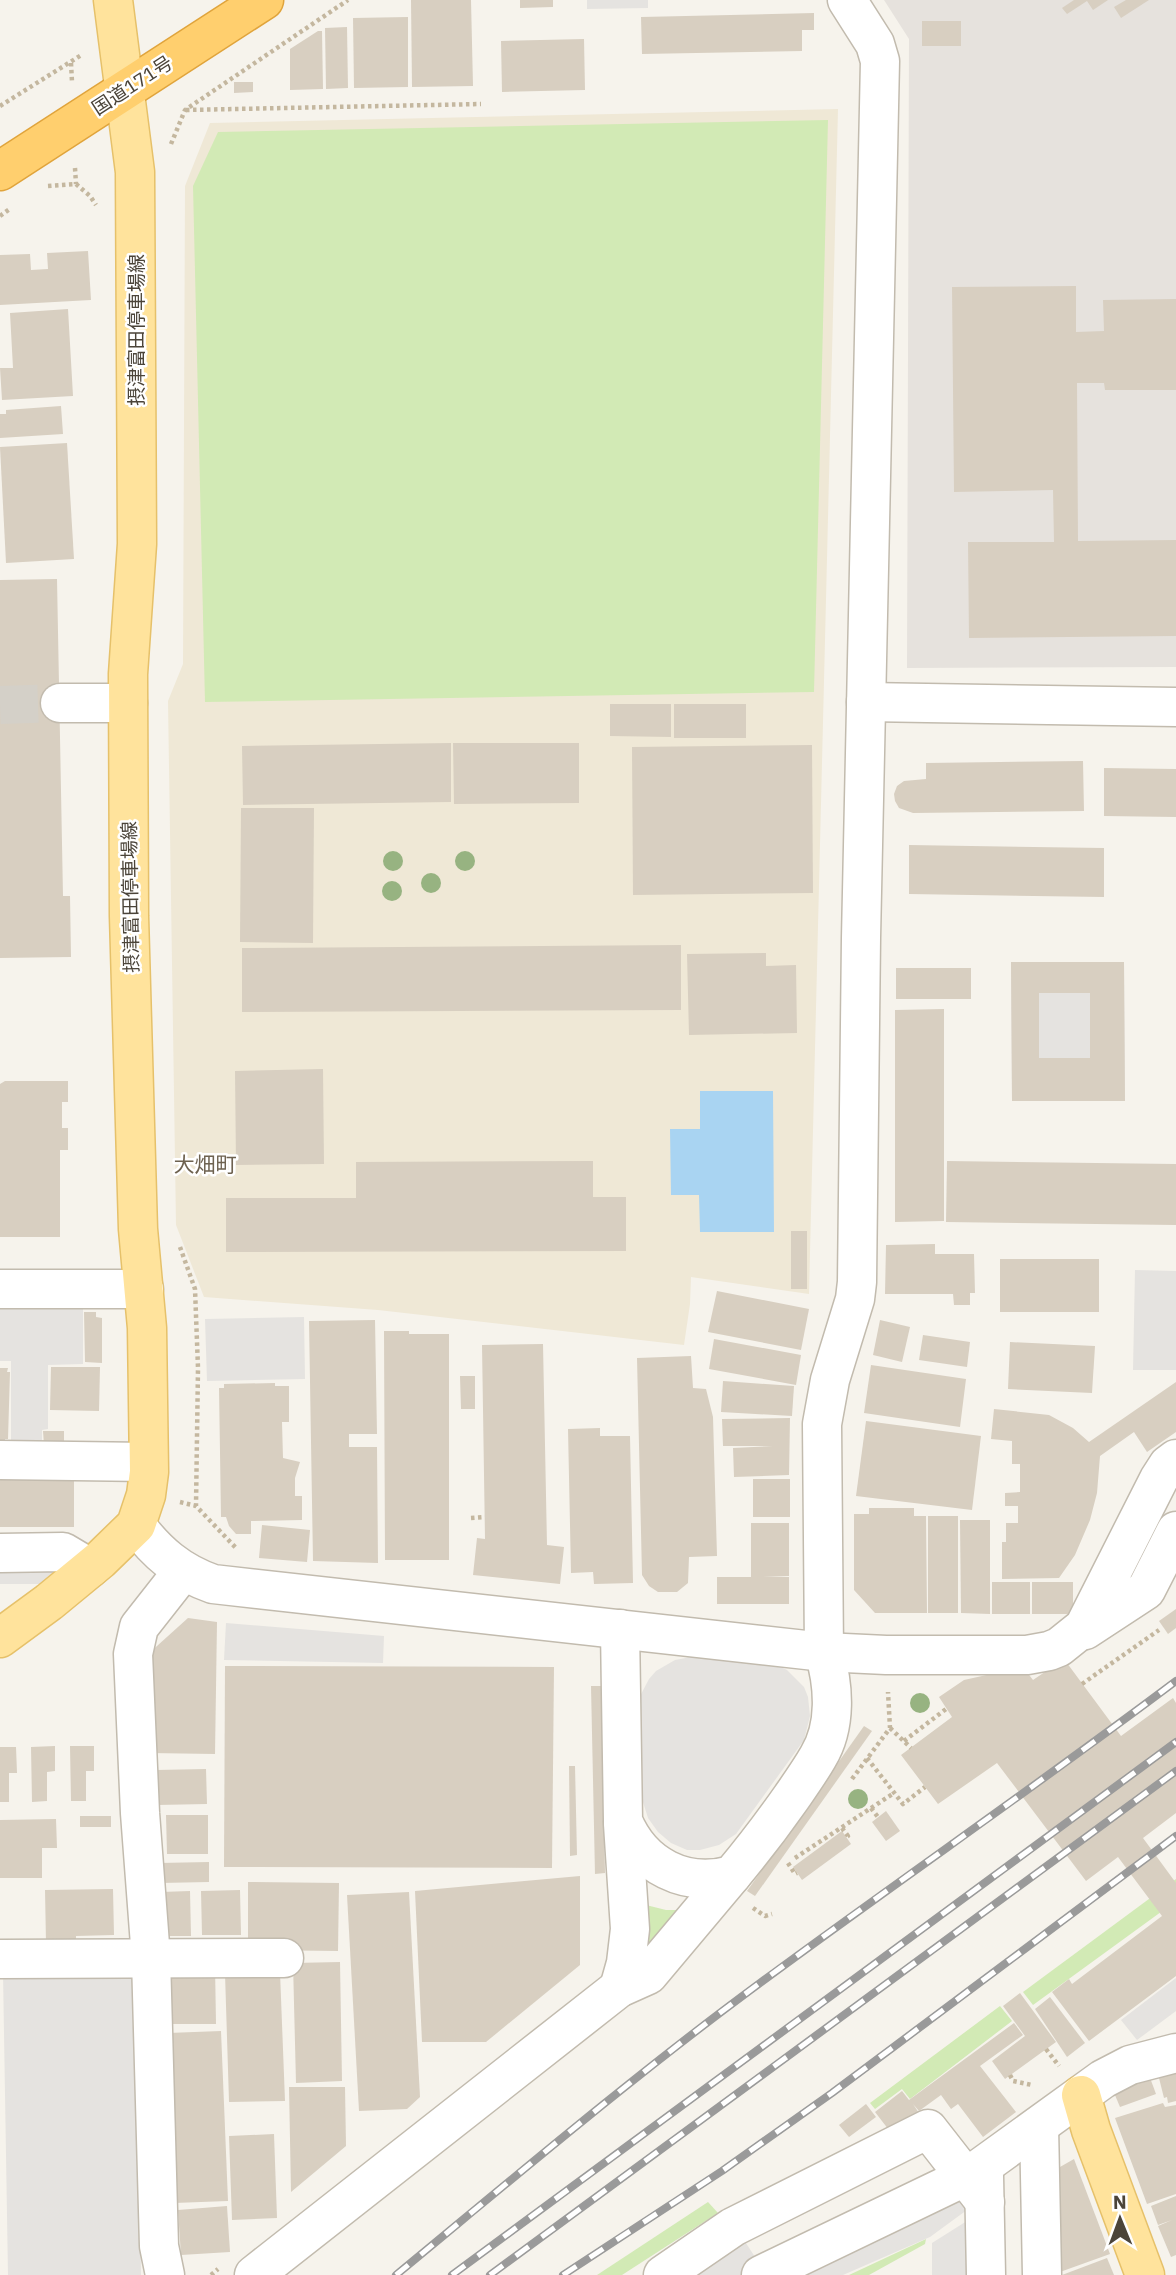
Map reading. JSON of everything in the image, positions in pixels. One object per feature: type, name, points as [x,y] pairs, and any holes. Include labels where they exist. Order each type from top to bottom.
[{"type":"highway","name":"国道171号","points":[[0,171],[264,0]]},
{"type":"main road","name":"摂津富田停車場線","points":[[0,1638],[49,1602],[119,1543],[136,1525],[146,1495],[148,1462],[144,1289],[138,1229],[133,1079],[128,703],[137,544],[135,172],[113,0]]},
{"type":"main road","points":[[1081,2095],[1091,2130],[1145,2275]]},
{"type":"street","points":[[254,2275],[619,1988],[648,1975],[764,1837],[820,1756],[828,1730],[832,1704],[831,1678],[824,1652],[822,1424],[830,1380],[855,1299],[857,1282],[880,61],[876,44],[847,0]]},
{"type":"street","points":[[866,702],[1176,707]]},
{"type":"street","points":[[60,703],[128,703]]},
{"type":"street","points":[[0,1289],[144,1289]]},
{"type":"street","points":[[1077,1635],[1091,1618],[1160,1479],[1168,1465],[1176,1459]]},
{"type":"street","points":[[0,1460],[148,1462]]},
{"type":"street","points":[[136,1525],[158,1552],[183,1571],[213,1584],[824,1652],[886,1655],[1027,1655],[1049,1651],[1124,1606],[1161,1579],[1176,1531]]},
{"type":"street","points":[[0,1553],[63,1552],[90,1568]]},
{"type":"street","points":[[164,2275],[159,2246],[151,1958],[132,1654],[139,1627],[183,1571]]},
{"type":"street","points":[[619,1988],[626,1963],[631,1918],[623,1821],[621,1629]]},
{"type":"street","points":[[623,1821],[638,1847],[660,1867],[687,1878],[703,1880],[732,1875]]},
{"type":"street","points":[[0,1959],[284,1958]]},
{"type":"street","points":[[761,2275],[976,2180],[1039,2126],[1081,2095],[1130,2065],[1176,2053]]},
{"type":"street","points":[[1039,2126],[1042,2275]]},
{"type":"street","points":[[663,2275],[733,2227],[928,2129],[976,2180],[986,2275]]},
{"type":"path","points":[[171,145],[185,110],[348,0]]},
{"type":"path","points":[[0,106],[91,49]]},
{"type":"path","points":[[185,110],[481,104]]},
{"type":"path","points":[[76,184],[90,196],[100,214]]},
{"type":"path","points":[[178,1243],[195,1289],[198,1368],[196,1506],[241,1553]]},
{"type":"path","points":[[471,1518],[485,1517]]},
{"type":"path","points":[[1082,1684],[1163,1627]]},
{"type":"path","points":[[887,1680],[890,1728],[867,1758],[903,1804],[925,1787]]},
{"type":"path","points":[[904,1741],[946,1709]]},
{"type":"path","points":[[890,1728],[911,1748]]},
{"type":"path","points":[[797,1873],[787,1864],[894,1793]]},
{"type":"path","points":[[871,1808],[878,1817]]},
{"type":"path","points":[[842,1828],[848,1836],[846,1837]]},
{"type":"path","points":[[753,1908],[765,1916],[772,1914]]},
{"type":"shaded area","points":[[587,0],[648,0],[648,8],[587,9]]},
{"type":"shaded area","points":[[884,0],[1176,0],[1176,667],[907,668],[909,39]]},
{"type":"shaded area","points":[[838,109],[809,1294],[691,1277],[684,1345],[378,1310],[204,1297],[176,1225],[168,701],[183,664],[185,186],[210,123]]},
{"type":"shaded area","points":[[1011,962],[1124,962],[1125,1101],[1012,1101]]},
{"type":"shaded area","points":[[1135,1270],[1176,1271],[1176,1370],[1133,1370]]},
{"type":"shaded area","points":[[0,1303],[83,1303],[83,1364],[48,1365],[48,1429],[42,1430],[42,1444],[11,1444],[11,1361],[0,1361]]},
{"type":"shaded area","points":[[304,1317],[305,1379],[207,1381],[205,1319]]},
{"type":"shaded area","points":[[0,1544],[63,1564],[41,1584],[0,1584]]},
{"type":"shaded area","points":[[226,1623],[384,1636],[383,1663],[224,1660]]},
{"type":"shaded area","points":[[696,1656],[776,1665],[787,1670],[804,1687],[810,1716],[804,1740],[736,1834],[719,1845],[687,1850],[671,1843],[658,1832],[648,1818],[643,1802],[639,1698],[656,1671],[675,1660]]},
{"type":"shaded area","points":[[136,1970],[141,2275],[8,2275],[3,1972]]},
{"type":"shaded area","points":[[1176,1978],[1176,2011],[1137,2040],[1121,2020]]},
{"type":"shaded area","points":[[946,2171],[971,2207],[930,2237],[843,2275],[686,2275],[742,2237],[757,2260]]},
{"type":"shaded area","points":[[978,2214],[991,2275],[932,2275],[932,2243]]},
{"type":"green space","points":[[828,120],[814,692],[205,702],[193,186],[218,132]]},
{"type":"green space","points":[[1176,1879],[1176,1901],[1033,2005],[1023,1992]]},
{"type":"green space","points":[[646,1905],[666,1910],[683,1910],[641,1953]]},
{"type":"green space","points":[[1000,2006],[1012,2021],[910,2099],[902,2089],[875,2109],[870,2103]]},
{"type":"green space","points":[[708,2202],[718,2213],[622,2275],[597,2275]]},
{"type":"green space","points":[[926,2239],[925,2244],[869,2275],[849,2275]]},
{"type":"water","points":[[700,1091],[773,1091],[774,1232],[700,1232],[699,1195],[671,1195],[670,1129],[700,1129]]},
{"type":"building","points":[[411,0],[471,0],[473,86],[412,87]]},
{"type":"building","points":[[520,0],[553,0],[553,7],[520,8]]},
{"type":"building","points":[[1074,0],[1108,0],[1093,10],[1087,1],[1067,14],[1062,8]]},
{"type":"building","points":[[1126,0],[1149,0],[1121,18],[1114,7]]},
{"type":"building","points":[[814,13],[814,30],[802,30],[802,51],[642,54],[641,17]]},
{"type":"building","points":[[408,17],[408,87],[354,88],[353,18]]},
{"type":"building","points":[[922,21],[961,21],[961,46],[922,46]]},
{"type":"building","points":[[347,27],[348,88],[326,89],[325,28]]},
{"type":"building","points":[[322,31],[323,89],[290,90],[290,49]]},
{"type":"building","points":[[584,39],[585,90],[502,92],[501,41]]},
{"type":"building","points":[[234,82],[253,82],[253,92],[234,93]]},
{"type":"building","points":[[88,251],[91,300],[0,305],[0,255],[30,254],[31,270],[48,269],[47,253]]},
{"type":"building","points":[[1076,286],[1076,332],[1104,331],[1103,300],[1176,299],[1176,390],[1105,390],[1104,383],[1077,383],[1078,541],[1176,540],[1176,636],[969,638],[968,542],[1054,542],[1053,490],[954,492],[952,287]]},
{"type":"building","points":[[68,309],[73,396],[2,400],[0,368],[13,368],[10,313]]},
{"type":"building","points":[[61,406],[63,434],[0,438],[0,414],[6,414],[6,410]]},
{"type":"building","points":[[67,443],[74,559],[6,563],[0,447]]},
{"type":"building","points":[[57,579],[63,896],[70,896],[71,957],[0,958],[0,580]]},
{"type":"building","points":[[610,704],[671,704],[671,737],[610,736]]},
{"type":"building","points":[[674,704],[746,704],[746,738],[674,738]]},
{"type":"building","points":[[451,743],[451,802],[243,805],[242,746]]},
{"type":"building","points":[[453,743],[579,743],[579,803],[454,804]]},
{"type":"building","points":[[812,745],[813,893],[633,895],[632,747]]},
{"type":"building","points":[[1083,761],[1084,811],[913,813],[899,808],[895,801],[897,786],[904,781],[926,779],[926,763]]},
{"type":"building","points":[[1104,768],[1176,769],[1176,817],[1104,816]]},
{"type":"building","points":[[241,808],[314,808],[313,943],[240,942]]},
{"type":"building","points":[[909,845],[1104,848],[1104,897],[909,894]]},
{"type":"building","points":[[681,945],[681,1010],[242,1012],[242,948]]},
{"type":"building","points":[[766,953],[766,966],[796,965],[797,1033],[689,1035],[687,954]]},
{"type":"building","points":[[1011,962],[1124,962],[1125,1101],[1012,1101]],"holes":[[[1039,993],[1090,993],[1090,1058],[1039,1058]]]},
{"type":"building","points":[[896,968],[971,968],[971,999],[896,999]]},
{"type":"building","points":[[944,1009],[944,1221],[895,1222],[895,1010]]},
{"type":"building","points":[[323,1069],[324,1164],[236,1165],[235,1071]]},
{"type":"building","points":[[5,1081],[68,1081],[68,1102],[62,1102],[62,1128],[68,1128],[68,1150],[60,1150],[60,1237],[0,1237],[0,1084]]},
{"type":"building","points":[[593,1161],[593,1197],[626,1197],[626,1251],[226,1252],[226,1198],[356,1198],[356,1162]]},
{"type":"building","points":[[947,1161],[1176,1164],[1176,1225],[946,1222]]},
{"type":"building","points":[[791,1231],[807,1231],[807,1289],[791,1289]]},
{"type":"building","points":[[935,1244],[935,1254],[974,1254],[975,1293],[970,1293],[970,1305],[954,1305],[953,1294],[885,1294],[886,1245]]},
{"type":"building","points":[[1000,1259],[1099,1259],[1099,1312],[1000,1312]]},
{"type":"building","points":[[717,1291],[809,1309],[801,1350],[708,1332]]},
{"type":"building","points":[[84,1312],[96,1312],[96,1317],[102,1318],[102,1363],[85,1362]]},
{"type":"building","points":[[375,1320],[377,1434],[349,1434],[349,1447],[377,1447],[378,1563],[313,1561],[309,1321]]},
{"type":"building","points":[[880,1320],[910,1327],[902,1362],[873,1355]]},
{"type":"building","points":[[384,1331],[449,1334],[449,1560],[385,1560]]},
{"type":"building","points":[[923,1335],[970,1342],[967,1367],[919,1360]]},
{"type":"building","points":[[714,1339],[801,1355],[796,1385],[709,1369]]},
{"type":"building","points":[[1010,1342],[1095,1346],[1092,1393],[1008,1389]]},
{"type":"building","points":[[543,1344],[547,1545],[564,1547],[560,1584],[473,1575],[477,1538],[485,1539],[482,1345]]},
{"type":"building","points":[[691,1356],[693,1388],[706,1389],[713,1417],[717,1556],[689,1557],[688,1583],[677,1592],[658,1592],[649,1586],[642,1575],[637,1358]]},
{"type":"building","points":[[871,1365],[966,1379],[960,1427],[864,1413]]},
{"type":"building","points":[[51,1367],[100,1367],[99,1411],[50,1410]]},
{"type":"building","points":[[0,1368],[8,1368],[7,1372],[10,1372],[8,1439],[5,1439],[5,1444],[0,1444]]},
{"type":"building","points":[[460,1376],[475,1376],[475,1409],[461,1409]]},
{"type":"building","points":[[723,1381],[794,1386],[792,1416],[721,1412]]},
{"type":"building","points":[[1176,1382],[1176,1432],[1147,1452],[1134,1432],[1100,1456],[1097,1493],[1090,1520],[1075,1555],[1059,1578],[1002,1579],[1002,1542],[1006,1542],[1006,1523],[1018,1523],[1018,1506],[1005,1506],[1005,1493],[1020,1492],[1020,1464],[1012,1464],[1012,1441],[991,1439],[994,1409],[1049,1415],[1073,1428],[1089,1442]]},
{"type":"building","points":[[275,1383],[275,1386],[289,1386],[289,1422],[282,1422],[283,1458],[300,1462],[295,1478],[295,1496],[302,1496],[302,1520],[251,1521],[251,1534],[236,1534],[226,1517],[221,1517],[219,1388],[224,1388],[224,1384]]},
{"type":"building","points":[[790,1418],[789,1475],[734,1477],[733,1448],[773,1446],[723,1446],[722,1419]]},
{"type":"building","points":[[866,1421],[981,1436],[972,1510],[856,1496]]},
{"type":"building","points":[[600,1428],[600,1436],[630,1436],[633,1583],[594,1584],[593,1572],[571,1573],[568,1429]]},
{"type":"building","points":[[43,1431],[64,1431],[64,1445],[44,1445]]},
{"type":"building","points":[[0,1472],[74,1472],[74,1527],[0,1527]]},
{"type":"building","points":[[753,1479],[790,1479],[790,1517],[753,1517]]},
{"type":"building","points":[[869,1508],[914,1508],[914,1516],[926,1516],[927,1613],[875,1613],[854,1590],[854,1514],[869,1514]]},
{"type":"building","points":[[928,1516],[958,1516],[958,1613],[928,1613]]},
{"type":"building","points":[[960,1520],[990,1520],[990,1614],[961,1613]]},
{"type":"building","points":[[751,1523],[789,1523],[789,1576],[763,1577],[789,1577],[789,1604],[717,1604],[717,1577],[751,1577]]},
{"type":"building","points":[[262,1525],[310,1530],[307,1562],[259,1558]]},
{"type":"building","points":[[992,1582],[1030,1582],[1030,1614],[992,1614]]},
{"type":"building","points":[[1032,1582],[1073,1582],[1073,1614],[1032,1614]]},
{"type":"building","points":[[1176,1609],[1176,1628],[1168,1634],[1159,1621]]},
{"type":"building","points":[[188,1618],[217,1622],[215,1754],[149,1753],[147,1655]]},
{"type":"building","points":[[1064,1659],[1121,1736],[1173,1698],[1176,1703],[1176,1813],[1143,1838],[1176,1883],[1176,1976],[1089,2041],[1052,1992],[1069,1979],[1072,1984],[1162,1916],[1118,1857],[1086,1881],[997,1763],[938,1804],[901,1755],[952,1717],[939,1697],[964,1680],[1023,1667],[1033,1680]]},
{"type":"building","points":[[225,1666],[554,1667],[552,1868],[224,1867]]},
{"type":"building","points":[[591,1686],[601,1686],[605,1873],[595,1874]]},
{"type":"building","points":[[864,1726],[872,1731],[755,1896],[747,1891]]},
{"type":"building","points":[[55,1746],[55,1771],[47,1772],[47,1801],[32,1802],[31,1747]]},
{"type":"building","points":[[70,1746],[94,1746],[94,1771],[86,1771],[86,1801],[71,1801]]},
{"type":"building","points":[[0,1747],[16,1747],[17,1773],[9,1773],[9,1802],[0,1802]]},
{"type":"building","points":[[569,1766],[575,1766],[577,1855],[570,1856]]},
{"type":"building","points":[[206,1769],[207,1804],[157,1805],[156,1770]]},
{"type":"building","points":[[886,1811],[900,1831],[886,1841],[872,1822]]},
{"type":"building","points":[[166,1815],[208,1815],[208,1854],[167,1854]]},
{"type":"building","points":[[80,1816],[111,1816],[111,1827],[80,1827]]},
{"type":"building","points":[[56,1819],[57,1848],[42,1848],[42,1878],[0,1878],[0,1820]]},
{"type":"building","points":[[842,1831],[851,1844],[802,1880],[793,1867]]},
{"type":"building","points":[[209,1862],[209,1882],[160,1883],[159,1863]]},
{"type":"building","points":[[580,1876],[580,1965],[486,2042],[422,2042],[415,1891]]},
{"type":"building","points":[[248,1882],[339,1883],[338,1951],[248,1950]]},
{"type":"building","points":[[113,1889],[114,1935],[76,1936],[76,1942],[46,1943],[45,1890]]},
{"type":"building","points":[[240,1890],[241,1935],[202,1935],[201,1891]]},
{"type":"building","points":[[190,1891],[191,1936],[162,1936],[161,1892]]},
{"type":"building","points":[[409,1892],[420,2097],[407,2109],[359,2111],[347,1895]]},
{"type":"building","points":[[340,1962],[342,2081],[296,2083],[293,1963]]},
{"type":"building","points":[[169,1965],[215,1965],[216,2024],[170,2024]]},
{"type":"building","points":[[280,1972],[285,2101],[229,2102],[225,1973]]},
{"type":"building","points":[[1020,1993],[1056,2042],[1005,2079],[992,2061],[1025,2036],[1003,2006]]},
{"type":"building","points":[[1050,1997],[1085,2043],[1067,2057],[1035,2009]]},
{"type":"building","points":[[1014,2023],[1023,2035],[980,2066],[1016,2112],[983,2137],[958,2104],[951,2109],[941,2095],[919,2111],[913,2104],[919,2113],[892,2134],[875,2112],[902,2091],[909,2100]]},
{"type":"building","points":[[221,2031],[228,2201],[174,2203],[168,2033]]},
{"type":"building","points":[[1176,2065],[1176,2101],[1168,2103],[1167,2097],[1164,2098],[1157,2070]]},
{"type":"building","points":[[1149,2075],[1156,2094],[1120,2107],[1112,2088]]},
{"type":"building","points":[[289,2087],[345,2087],[346,2146],[291,2192]]},
{"type":"building","points":[[1163,2103],[1165,2107],[1176,2105],[1176,2194],[1147,2204],[1115,2118]]},
{"type":"building","points":[[866,2104],[876,2117],[849,2137],[839,2125]]},
{"type":"building","points":[[274,2134],[277,2218],[232,2220],[229,2136]]},
{"type":"building","points":[[1074,2159],[1110,2254],[1060,2272],[1060,2167]]},
{"type":"building","points":[[1176,2196],[1176,2255],[1171,2257],[1158,2226],[1172,2220],[1158,2225],[1151,2206]]},
{"type":"building","points":[[227,2206],[230,2252],[181,2255],[178,2210]]},
{"type":"building","points":[[1107,2258],[1114,2275],[1062,2275]]},
{"type":"tunnel","points":[[0,705],[60,703]]},
{"type":"railway","points":[[396,2275],[576,2126],[713,2018],[1176,1681]]},
{"type":"railway","points":[[452,2275],[1176,1742]]},
{"type":"railway","points":[[490,2275],[1176,1771]]},
{"type":"railway","points":[[563,2275],[722,2171],[832,2093],[1176,1836]]},
{"type":"district","name":"大畑町","points":[[205,1165]]}]
